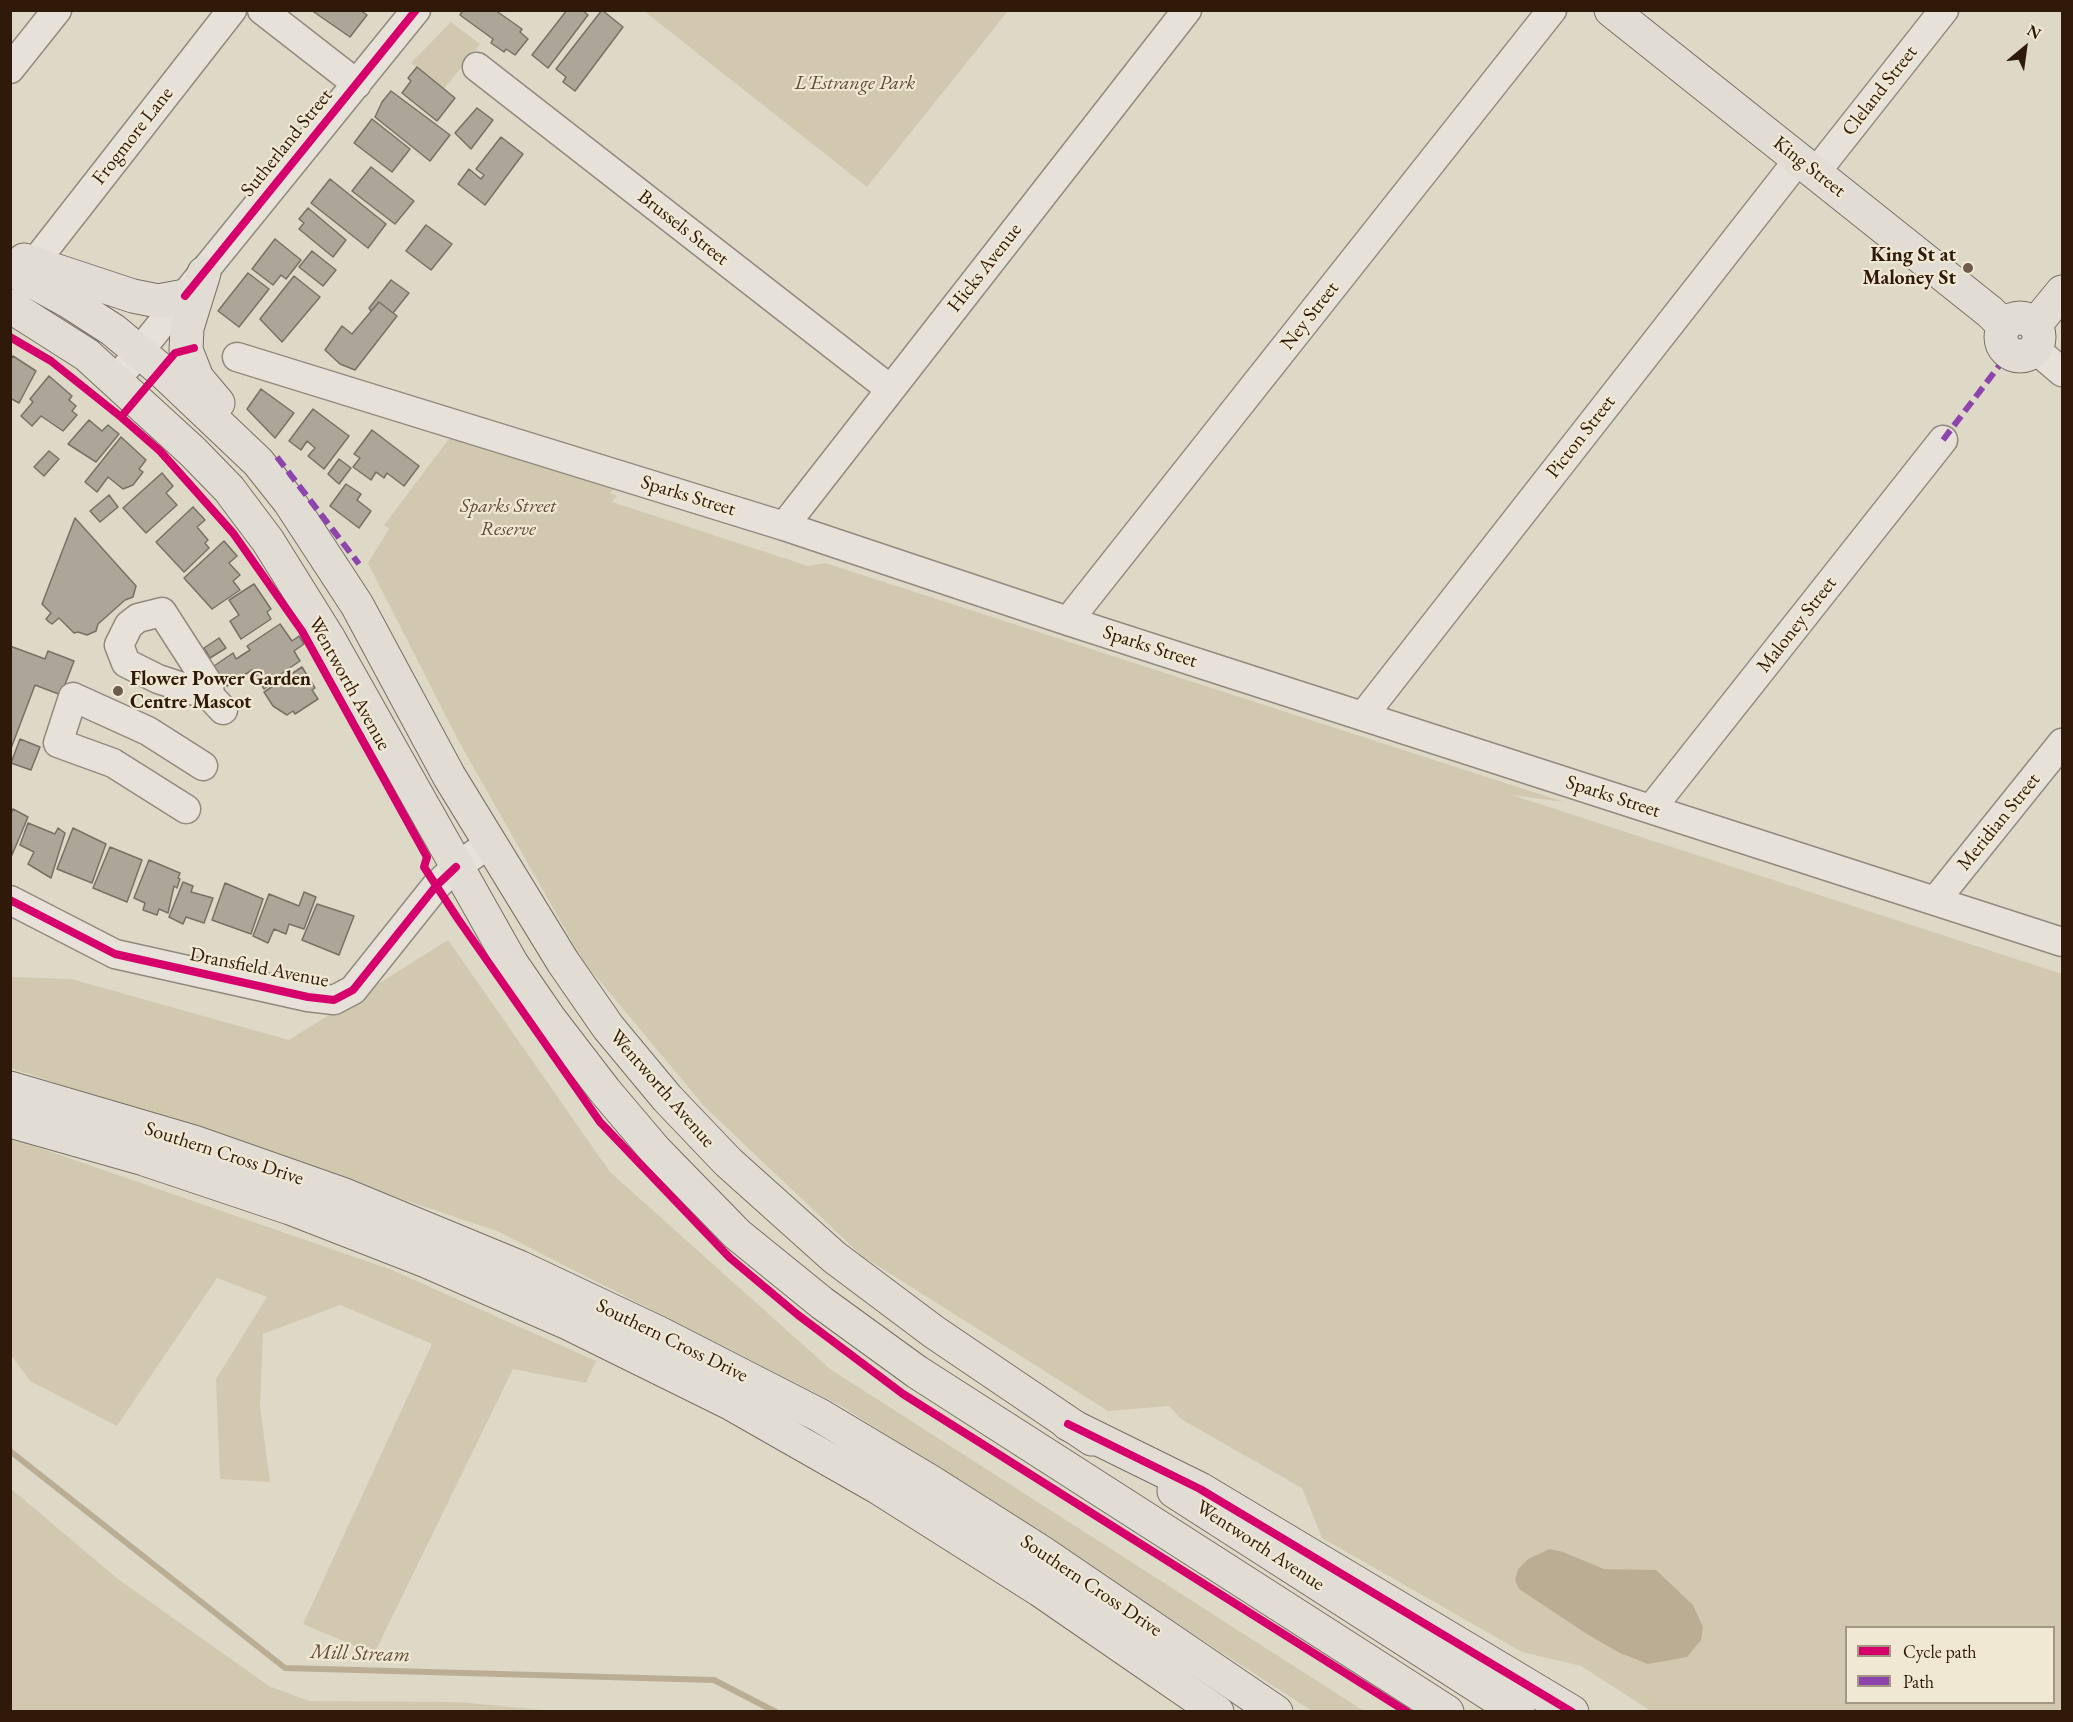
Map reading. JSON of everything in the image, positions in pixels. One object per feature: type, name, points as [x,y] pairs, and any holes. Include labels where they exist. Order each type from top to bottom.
[{"type":"main road","name":"King Street","points":[[1611,10],[1990,312],[2024,334]]},
{"type":"main road","points":[[19,263],[158,301],[194,285]]},
{"type":"main road","name":"Wentworth Avenue","points":[[19,263],[140,352],[258,462],[289,501],[357,605],[489,844],[563,962],[608,1027],[667,1098],[728,1162],[834,1257],[934,1332],[1068,1424],[1518,1712]]},
{"type":"main road","points":[[194,285],[186,350],[197,378],[232,418],[258,462]]},
{"type":"main road","points":[[2024,334],[2062,292]]},
{"type":"main road","name":"Wentworth Avenue","points":[[10,306],[68,342],[116,380],[229,489],[268,541],[329,639],[512,964],[549,1018],[655,1150],[737,1234],[822,1303],[917,1372],[1447,1712]]},
{"type":"main road","name":"Southern Cross Drive","points":[[10,1088],[194,1142],[342,1194],[519,1267],[659,1333],[819,1415],[932,1482],[1041,1552],[1276,1712]]},
{"type":"main road","name":"Southern Cross Drive","points":[[10,1121],[144,1159],[290,1208],[426,1262],[570,1324],[730,1403],[879,1488],[1040,1590],[1217,1712]]},
{"type":"main road","points":[[1068,1424],[1200,1489],[1572,1712]]},
{"type":"street","points":[[10,69],[57,10]]},
{"type":"street","name":"Frogmore Lane","points":[[19,263],[232,10]]},
{"type":"street","points":[[262,10],[357,84]]},
{"type":"street","name":"Sutherland Street","points":[[116,380],[416,10]]},
{"type":"street","name":"Hicks Avenue","points":[[784,526],[1187,10]]},
{"type":"street","name":"Ney Street","points":[[1068,621],[1552,10]]},
{"type":"street","name":"Cleland Street","points":[[1808,166],[1944,10]]},
{"type":"street","name":"Brussels Street","points":[[477,67],[890,389]]},
{"type":"street","name":"Picton Street","points":[[1363,716],[1808,166]]},
{"type":"street","name":"King Street","points":[[2024,334],[2062,372]]},
{"type":"street","name":"Sparks Street","points":[[237,357],[784,526],[1068,621],[2062,942]]},
{"type":"street","name":"Maloney Street","points":[[1651,809],[1943,440]]},
{"type":"street","points":[[186,809],[112,763],[58,743],[74,697],[148,731],[203,766]]},
{"type":"street","name":"Meridian Street","points":[[1935,901],[2062,743]]},
{"type":"street","name":"Dransfield Avenue","points":[[10,900],[115,954],[308,997],[334,1000],[353,990],[431,893],[456,867],[489,844]]},
{"type":"green space","name":"L'Estrange Park","points":[[644,11],[1008,11],[867,187]]},
{"type":"green space","points":[[451,22],[480,44],[444,89],[411,63]]},
{"type":"green space","name":"Sparks Street Reserve","points":[[455,431],[617,484],[610,493],[617,496],[612,502],[808,566],[825,563],[1564,802],[1512,795],[2062,974],[2062,1711],[1651,1711],[1581,1666],[1522,1652],[1322,1538],[1302,1488],[1181,1419],[1169,1406],[1108,1411],[862,1256],[705,1107],[583,961],[457,738],[368,563],[389,529],[384,525]]},
{"type":"green space","points":[[448,940],[610,1172],[830,1369],[1364,1711],[1312,1711],[843,1407],[497,1231],[11,1068],[11,977],[71,979],[289,1040]]},
{"type":"green space","points":[[11,1138],[392,1270],[596,1361],[586,1383],[513,1369],[374,1654],[303,1624],[432,1344],[340,1305],[263,1334],[260,1406],[270,1482],[220,1479],[216,1379],[267,1297],[217,1278],[117,1426],[30,1381],[11,1355]]},
{"type":"green space","points":[[10,1488],[118,1579],[269,1686],[309,1701],[459,1702],[553,1711],[11,1711]]},
{"type":"shaded area","points":[[1550,1549],[1604,1569],[1656,1570],[1693,1605],[1703,1627],[1701,1640],[1687,1657],[1648,1664],[1620,1653],[1587,1634],[1519,1589],[1515,1580],[1518,1569],[1528,1559]]},
{"type":"building","points":[[311,10],[360,10],[367,15],[350,37]]},
{"type":"building","points":[[463,10],[495,10],[522,29],[520,32],[528,39],[515,55],[506,49],[504,52],[491,43],[493,39],[460,15]]},
{"type":"building","points":[[567,10],[582,10],[588,15],[548,68],[532,55]]},
{"type":"building","points":[[602,10],[623,27],[575,91],[563,82],[566,77],[556,69]]},
{"type":"building","points":[[417,67],[455,98],[437,121],[402,93],[411,81],[408,78]]},
{"type":"building","points":[[391,91],[450,135],[430,161],[375,117],[382,102]]},
{"type":"building","points":[[477,108],[493,120],[471,149],[455,133]]},
{"type":"building","points":[[372,119],[410,149],[392,172],[354,143]]},
{"type":"building","points":[[501,137],[523,154],[485,205],[458,184],[469,169],[481,179],[484,175],[476,169]]},
{"type":"building","points":[[371,167],[414,201],[395,224],[352,191]]},
{"type":"building","points":[[330,179],[386,224],[368,248],[311,203]]},
{"type":"building","points":[[308,208],[346,240],[333,257],[299,229],[304,223],[299,219]]},
{"type":"building","points":[[426,225],[452,244],[431,270],[406,251]]},
{"type":"building","points":[[275,239],[301,260],[286,279],[281,275],[273,285],[252,269]]},
{"type":"building","points":[[312,251],[336,270],[323,286],[299,267]]},
{"type":"building","points":[[248,273],[269,289],[239,327],[218,311]]},
{"type":"building","points":[[294,276],[320,297],[282,342],[260,319]]},
{"type":"building","points":[[391,280],[409,293],[393,313],[379,302],[371,311],[369,308]]},
{"type":"building","points":[[379,302],[397,316],[355,370],[340,364],[325,350],[342,326],[352,334]]},
{"type":"building","points":[[13,356],[36,371],[19,403],[10,398],[10,360]]},
{"type":"building","points":[[49,376],[72,396],[69,400],[76,406],[72,411],[77,415],[63,431],[41,416],[32,426],[21,416],[33,402],[30,399]]},
{"type":"building","points":[[261,389],[294,413],[275,438],[247,409]]},
{"type":"building","points":[[313,409],[349,436],[324,469],[308,456],[315,448],[307,441],[301,450],[289,441]]},
{"type":"building","points":[[89,420],[102,431],[108,425],[119,434],[96,462],[68,444]]},
{"type":"building","points":[[372,430],[419,466],[404,486],[387,473],[384,478],[376,472],[371,480],[353,467],[360,458],[354,454]]},
{"type":"building","points":[[121,437],[146,460],[139,469],[143,472],[133,485],[123,489],[108,477],[97,492],[85,482]]},
{"type":"building","points":[[49,451],[59,459],[44,476],[34,467]]},
{"type":"building","points":[[339,459],[351,468],[339,484],[328,474]]},
{"type":"building","points":[[162,473],[173,486],[166,493],[177,505],[146,533],[123,508]]},
{"type":"building","points":[[346,484],[361,494],[357,500],[371,511],[359,528],[330,506]]},
{"type":"building","points":[[109,495],[118,507],[100,522],[90,511]]},
{"type":"building","points":[[193,507],[205,520],[197,527],[208,540],[205,543],[209,548],[184,572],[156,542]]},
{"type":"building","points":[[75,518],[136,586],[133,597],[125,600],[98,624],[96,631],[87,635],[74,633],[59,618],[52,624],[49,622],[46,619],[51,613],[42,604]]},
{"type":"building","points":[[224,541],[237,556],[229,563],[240,575],[233,581],[240,590],[212,609],[184,578]]},
{"type":"building","points":[[254,584],[271,609],[267,612],[271,619],[241,639],[230,621],[239,615],[229,600]]},
{"type":"building","points":[[280,624],[292,641],[299,636],[304,644],[294,651],[300,661],[269,682],[270,685],[264,689],[252,670],[227,686],[214,666],[233,653],[236,659],[250,650],[247,646]]},
{"type":"building","points":[[219,638],[226,648],[210,658],[204,648]]},
{"type":"building","points":[[10,646],[45,659],[48,651],[74,661],[61,695],[35,685],[10,751]]},
{"type":"building","points":[[302,667],[315,688],[312,690],[318,699],[295,714],[293,711],[287,715],[273,706],[264,692]]},
{"type":"building","points":[[20,739],[40,747],[31,770],[11,763]]},
{"type":"building","points":[[13,809],[28,817],[12,855],[10,816]]},
{"type":"building","points":[[28,823],[55,834],[58,828],[65,833],[51,878],[28,864],[34,852],[20,845]]},
{"type":"building","points":[[73,828],[106,844],[92,883],[57,869]]},
{"type":"building","points":[[110,847],[142,860],[127,902],[93,888]]},
{"type":"building","points":[[149,860],[180,873],[177,888],[174,886],[168,913],[159,909],[157,915],[143,910],[145,903],[134,898]]},
{"type":"building","points":[[183,882],[193,886],[191,892],[213,898],[204,923],[186,917],[183,924],[169,917]]},
{"type":"building","points":[[225,883],[263,899],[251,934],[212,920]]},
{"type":"building","points":[[304,892],[316,897],[304,929],[289,924],[286,934],[274,929],[268,943],[253,936],[269,894],[299,906]]},
{"type":"building","points":[[317,904],[354,916],[339,955],[302,940]]},
{"type":"waterway","name":"Mill Stream","points":[[10,1451],[285,1668],[714,1680],[776,1712]]},
{"type":"marked path","points":[[1943,440],[1999,366]]},
{"type":"marked path","points":[[277,457],[359,564]]},
{"type":"cycle path","points":[[185,296],[416,10]]},
{"type":"cycle path","points":[[10,337],[51,361],[160,451],[233,533],[302,631],[427,857],[424,867],[458,919],[600,1122],[730,1258],[798,1315],[903,1394],[1407,1712]]},
{"type":"cycle path","points":[[121,417],[175,353],[194,348]]},
{"type":"cycle path","points":[[10,900],[115,954],[308,997],[334,1000],[353,990],[436,886],[456,867]]},
{"type":"cycle path","points":[[1068,1424],[1200,1489],[1572,1712]]},
{"type":"place","name":"King St at Maloney St","points":[[1968,268]]},
{"type":"place","name":"Flower Power Garden Centre Mascot","points":[[118,691]]}]
